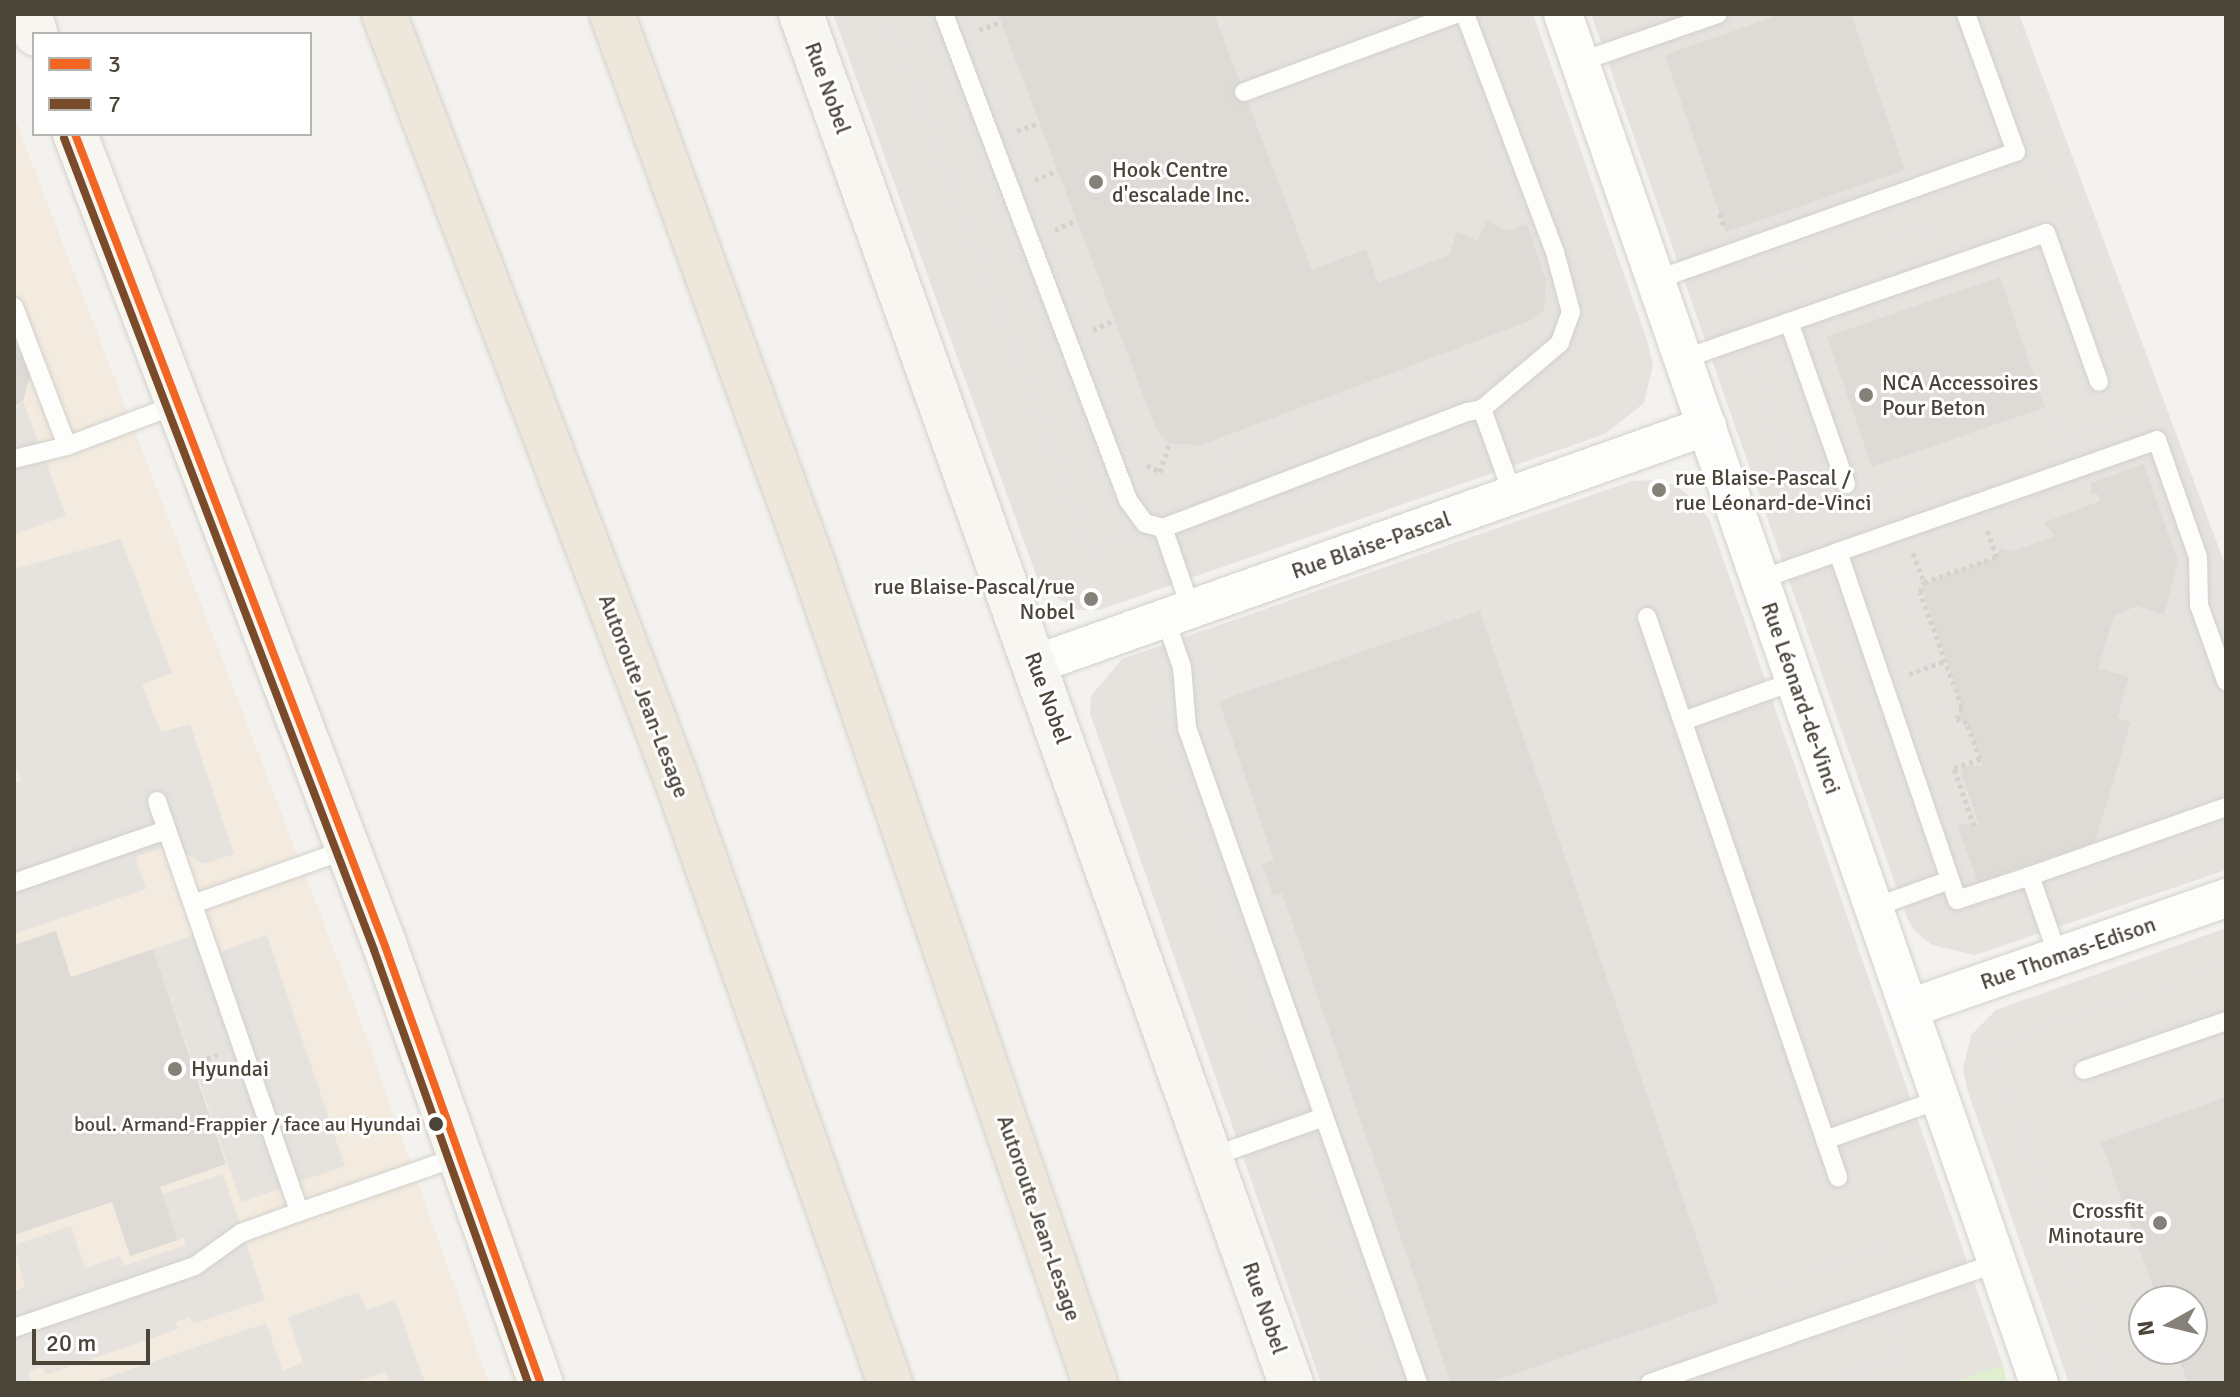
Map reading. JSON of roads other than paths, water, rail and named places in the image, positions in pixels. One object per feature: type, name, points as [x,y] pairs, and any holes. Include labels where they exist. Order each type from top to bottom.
[{"type":"highway","name":"Autoroute Jean-Lesage","points":[[384,14],[676,778],[890,1383]]},
{"type":"highway","name":"Autoroute Jean-Lesage","points":[[612,14],[812,562],[1095,1383]]},
{"type":"street","name":"Rue Nobel","points":[[801,14],[1291,1383]]},
{"type":"street","name":"Rue Léonard-de-Vinci","points":[[1563,14],[2039,1383]]},
{"type":"street","points":[[76,136],[348,849],[541,1383]]},
{"type":"street","name":"Rue Blaise-Pascal","points":[[1036,664],[1707,426]]},
{"type":"street","name":"Rue Thomas-Edison","points":[[1910,1008],[2226,898]]},
{"type":"lane","points":[[944,14],[1128,500],[1145,523],[1163,528],[1482,409],[1560,343],[1571,312],[1555,252],[1465,14]]},
{"type":"lane","points":[[1244,92],[1456,14]]},
{"type":"lane","points":[[1579,62],[1718,14]]},
{"type":"lane","points":[[1656,280],[2016,152],[1966,14]]},
{"type":"lane","points":[[1683,359],[2046,233],[2099,382]]},
{"type":"lane","points":[[14,307],[67,446]]},
{"type":"lane","points":[[1789,322],[1846,484]]},
{"type":"lane","points":[[14,459],[67,446],[178,404]]},
{"type":"lane","points":[[1482,409],[1513,495]]},
{"type":"lane","points":[[1759,580],[2157,440],[2198,557],[2199,605],[2226,681]]},
{"type":"lane","points":[[1163,528],[1178,613],[1187,728],[1418,1383]]},
{"type":"lane","points":[[1838,552],[1957,900],[2226,807]]},
{"type":"lane","points":[[1647,617],[1838,1177]]},
{"type":"lane","points":[[1683,721],[1795,681]]},
{"type":"lane","points":[[157,801],[299,1212]]},
{"type":"lane","points":[[14,883],[166,830]]},
{"type":"lane","points":[[193,904],[348,849]]},
{"type":"lane","points":[[2030,876],[2058,956]]},
{"type":"lane","points":[[1875,907],[1950,880]]},
{"type":"lane","points":[[2084,1070],[2226,1021]]},
{"type":"lane","points":[[1825,1140],[1941,1099]]},
{"type":"lane","points":[[1211,1157],[1324,1117]]},
{"type":"lane","points":[[14,1328],[195,1266],[241,1233],[461,1156]]},
{"type":"lane","points":[[1650,1383],[1997,1263]]},
{"type":"place","name":"Hook Centre d'escalade Inc.","points":[[1096,182]]},
{"type":"place","name":"NCA Accessoires Pour Beton","points":[[1866,395]]},
{"type":"place","name":"rue Blaise-Pascal / rue Léonard-de-Vinci","points":[[1659,490]]},
{"type":"place","name":"rue Blaise-Pascal/rue Nobel","points":[[1091,599]]},
{"type":"place","name":"Hyundai","points":[[175,1069]]},
{"type":"place","name":"boul. Armand-Frappier / face au Hyundai","points":[[436,1124]]},
{"type":"place","name":"Crossfit Minotaure","points":[[2160,1223]]}]
